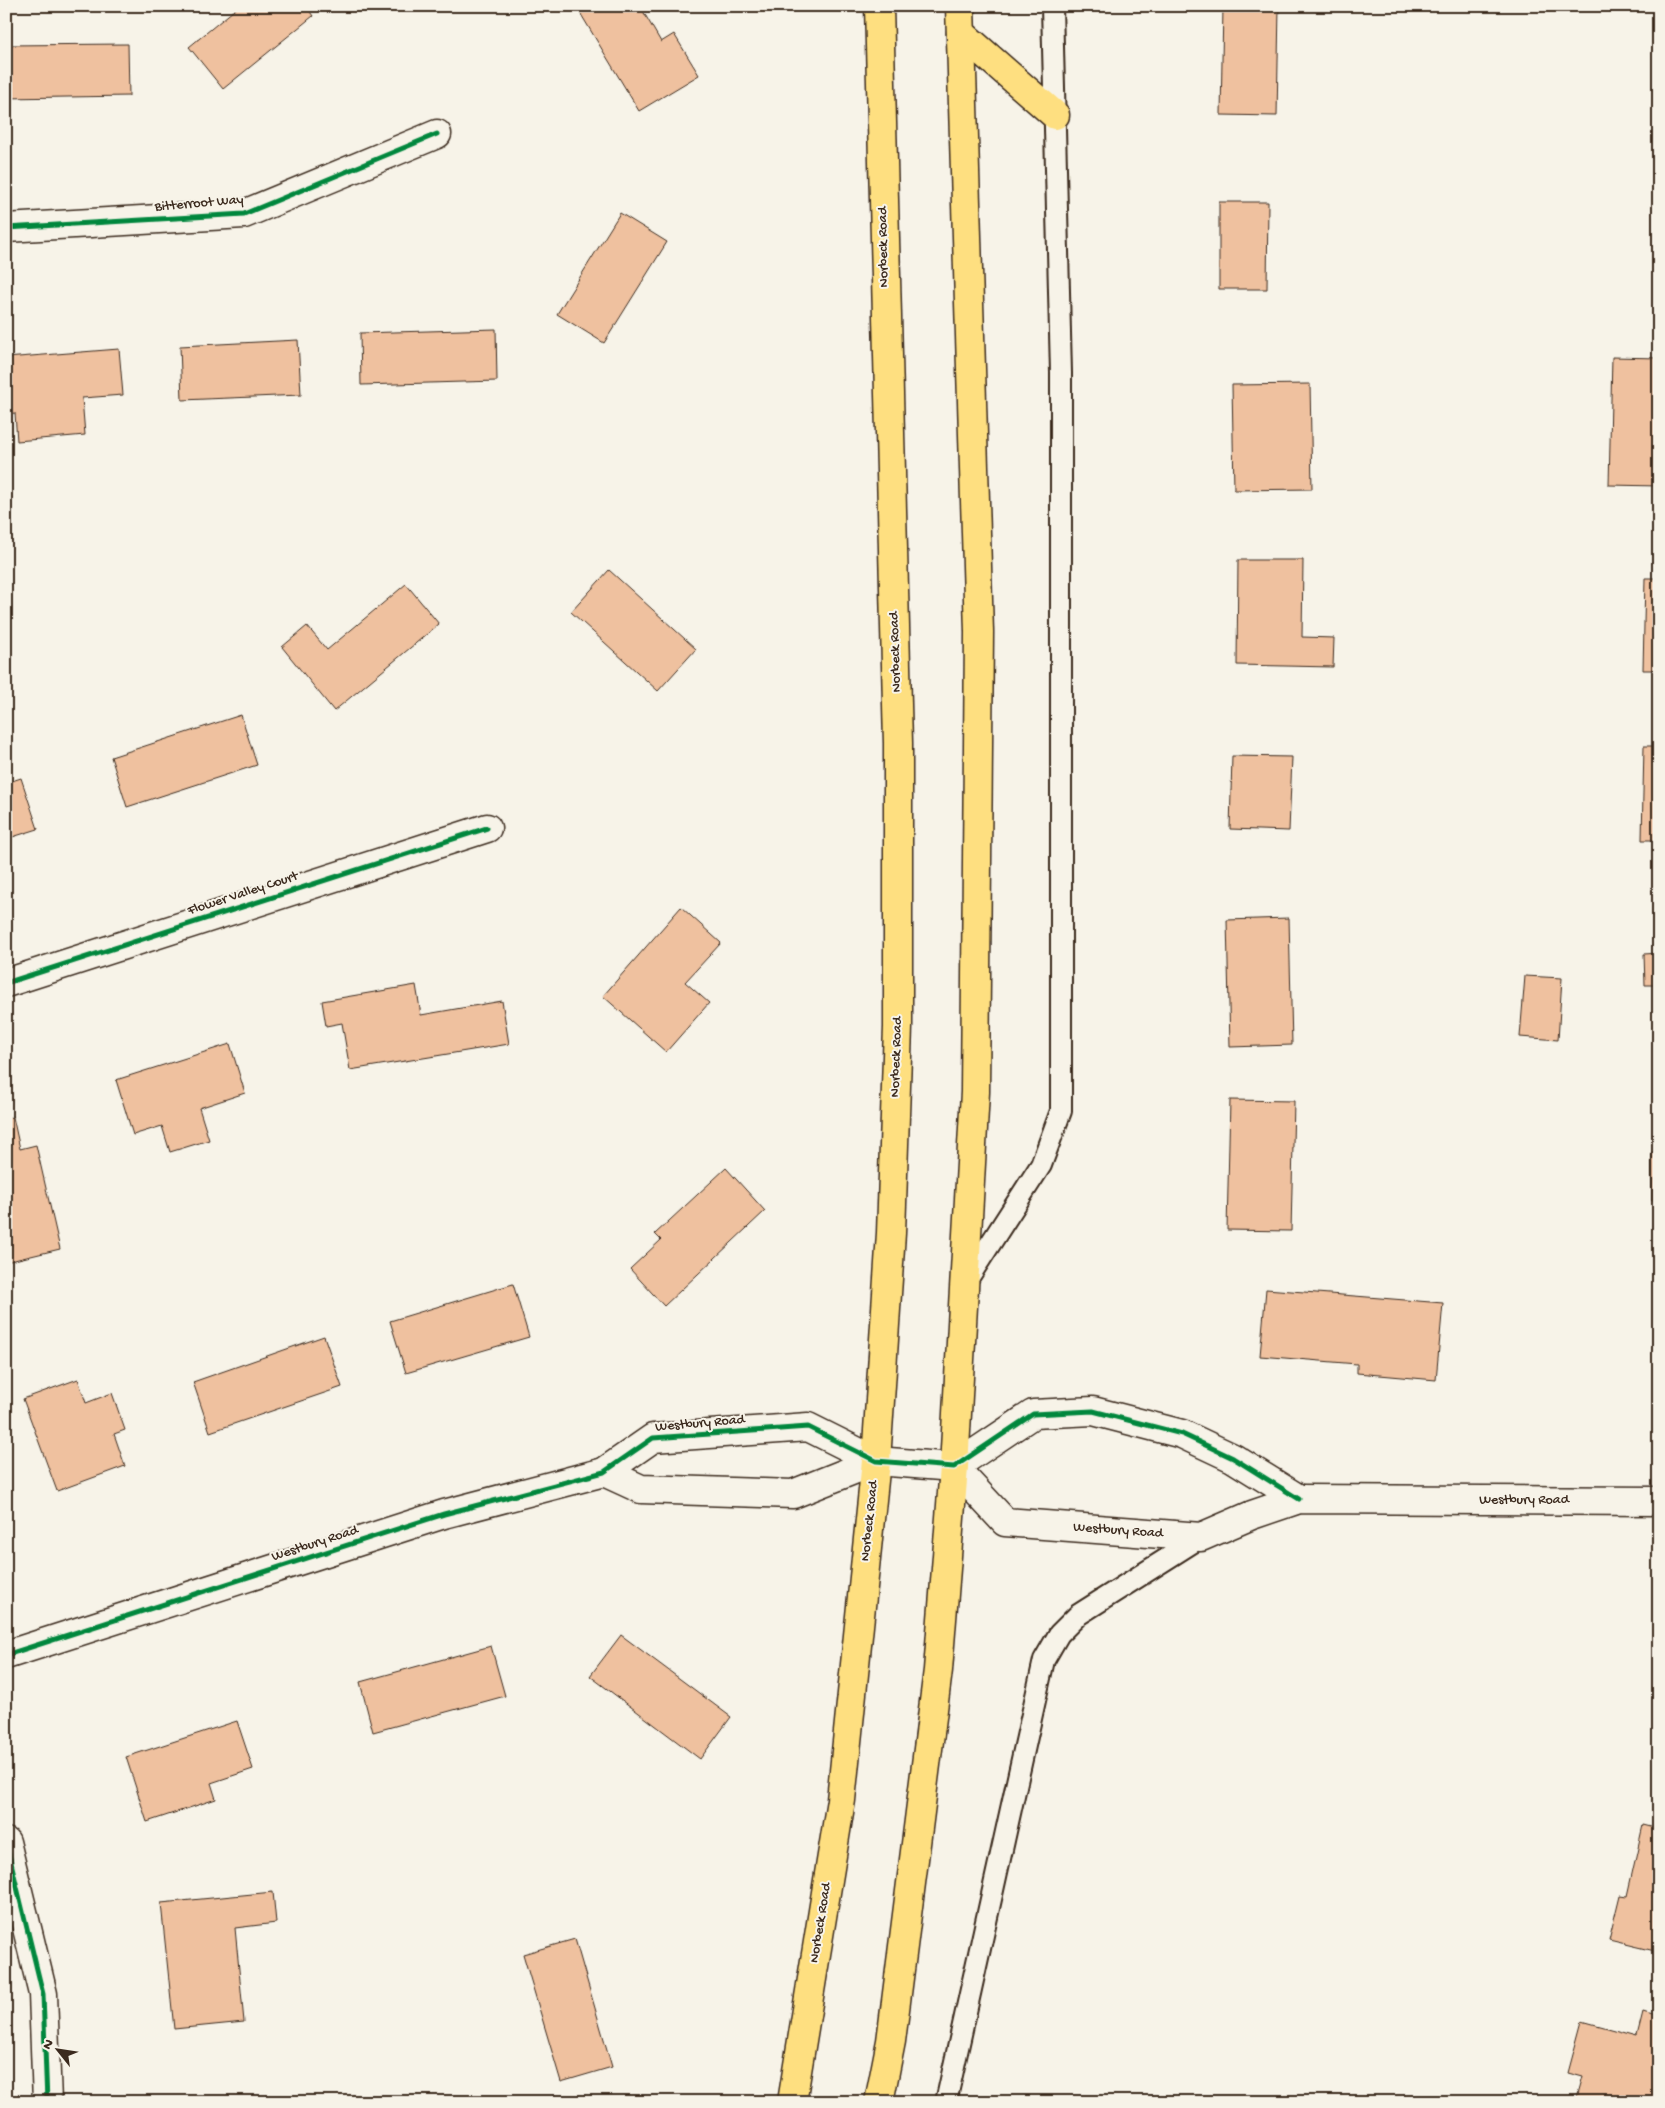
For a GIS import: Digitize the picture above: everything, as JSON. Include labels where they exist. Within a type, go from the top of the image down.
[{"type":"main road","name":"Norbeck Road","points":[[792,2102],[841,1800],[876,1461],[891,1233],[898,1027],[898,743],[879,6]]},
{"type":"main road","points":[[961,19],[1055,116]]},
{"type":"main road","points":[[879,2102],[891,2042],[938,1670],[954,1467],[975,1092],[979,632],[961,19]]},
{"type":"street","name":"Bitterroot Way","points":[[6,228],[244,214],[437,134]]},
{"type":"street","name":"Flower Valley Court","points":[[6,983],[487,828]]},
{"type":"street","points":[[954,1467],[1034,1414],[1093,1412],[1182,1434],[1233,1458],[1299,1499]]},
{"type":"street","name":"Westbury Road","points":[[6,1655],[444,1514],[604,1472],[653,1438],[808,1427],[876,1461],[954,1467],[1005,1522],[1201,1537],[1252,1515],[1299,1499],[1659,1501]]},
{"type":"street","name":"Westbury Road","points":[[604,1472],[641,1488],[793,1494],[876,1461]]},
{"type":"street","points":[[6,1842],[44,1994],[46,2102]]},
{"type":"lane","points":[[964,1285],[1041,1165],[1061,1112],[1061,373],[1052,6]]},
{"type":"lane","points":[[946,2102],[1044,1660],[1059,1634],[1078,1615],[1201,1537]]},
{"type":"building","points":[[239,6],[306,6],[313,16],[223,89],[189,47]]},
{"type":"building","points":[[576,6],[640,6],[661,42],[674,34],[699,75],[639,111]]},
{"type":"building","points":[[1223,7],[1279,7],[1277,116],[1221,115]]},
{"type":"building","points":[[128,44],[129,96],[6,98],[6,45]]},
{"type":"building","points":[[1219,202],[1268,202],[1267,289],[1219,289]]},
{"type":"building","points":[[620,213],[667,242],[604,343],[557,314]]},
{"type":"building","points":[[496,329],[497,381],[361,385],[360,333]]},
{"type":"building","points":[[298,340],[301,395],[182,400],[180,346]]},
{"type":"building","points":[[119,349],[123,395],[82,398],[85,435],[17,441],[15,413],[6,414],[6,358]]},
{"type":"building","points":[[1612,357],[1659,358],[1659,486],[1609,485]]},
{"type":"building","points":[[1310,384],[1312,489],[1234,490],[1232,385]]},
{"type":"building","points":[[1238,560],[1303,560],[1302,637],[1334,638],[1333,667],[1237,665]]},
{"type":"building","points":[[609,570],[696,649],[658,691],[571,612]]},
{"type":"building","points":[[1645,578],[1659,578],[1659,670],[1643,670]]},
{"type":"building","points":[[406,584],[439,624],[334,711],[282,647],[307,626],[327,650]]},
{"type":"building","points":[[241,715],[257,765],[127,807],[111,757]]},
{"type":"building","points":[[1644,746],[1659,746],[1659,840],[1642,840]]},
{"type":"building","points":[[1232,756],[1292,757],[1289,831],[1230,829]]},
{"type":"building","points":[[21,778],[38,829],[6,839],[6,783]]},
{"type":"building","points":[[681,907],[721,943],[685,982],[709,1003],[666,1052],[603,996]]},
{"type":"building","points":[[1289,918],[1292,1045],[1230,1047],[1227,920]]},
{"type":"building","points":[[1659,953],[1659,985],[1645,985],[1644,954]]},
{"type":"building","points":[[1525,976],[1562,978],[1558,1040],[1520,1037]]},
{"type":"building","points":[[416,985],[421,1015],[502,1001],[509,1044],[350,1070],[342,1023],[326,1026],[322,1001]]},
{"type":"building","points":[[230,1044],[245,1093],[199,1108],[209,1140],[170,1152],[162,1126],[133,1135],[116,1080]]},
{"type":"building","points":[[1230,1100],[1294,1101],[1291,1231],[1227,1230]]},
{"type":"building","points":[[13,1117],[20,1149],[36,1145],[60,1249],[6,1262],[6,1118]]},
{"type":"building","points":[[1659,1151],[1659,1201],[1652,1201],[1652,1152]]},
{"type":"building","points":[[726,1168],[765,1211],[664,1306],[630,1269],[661,1240],[655,1234]]},
{"type":"building","points":[[513,1284],[529,1337],[406,1373],[390,1321]]},
{"type":"building","points":[[1266,1289],[1443,1303],[1436,1380],[1357,1373],[1357,1364],[1260,1356]]},
{"type":"building","points":[[324,1336],[342,1387],[210,1432],[193,1382]]},
{"type":"building","points":[[78,1379],[86,1403],[112,1393],[125,1430],[114,1434],[125,1466],[57,1491],[23,1399]]},
{"type":"building","points":[[621,1635],[731,1717],[700,1759],[590,1676]]},
{"type":"building","points":[[491,1646],[505,1696],[373,1732],[360,1682]]},
{"type":"building","points":[[237,1721],[253,1769],[211,1783],[216,1799],[147,1822],[126,1757]]},
{"type":"building","points":[[1643,1825],[1659,1829],[1659,1952],[1609,1940],[1620,1895],[1627,1896]]},
{"type":"building","points":[[273,1892],[276,1923],[235,1928],[244,2022],[174,2029],[161,1903]]},
{"type":"building","points":[[575,1939],[612,2067],[561,2082],[523,1954]]},
{"type":"building","points":[[1643,2012],[1659,2017],[1659,2102],[1576,2102],[1583,2077],[1568,2073],[1582,2021],[1637,2036]]},
{"type":"cycle path","points":[[6,228],[244,214],[437,134]]},
{"type":"cycle path","points":[[6,983],[487,828]]},
{"type":"cycle path","points":[[6,1655],[444,1514],[604,1472],[653,1438],[808,1427],[876,1461],[954,1467],[1033,1414],[1093,1411],[1182,1434],[1233,1458],[1299,1499]]},
{"type":"cycle path","points":[[6,1842],[43,1994],[47,2102]]}]
